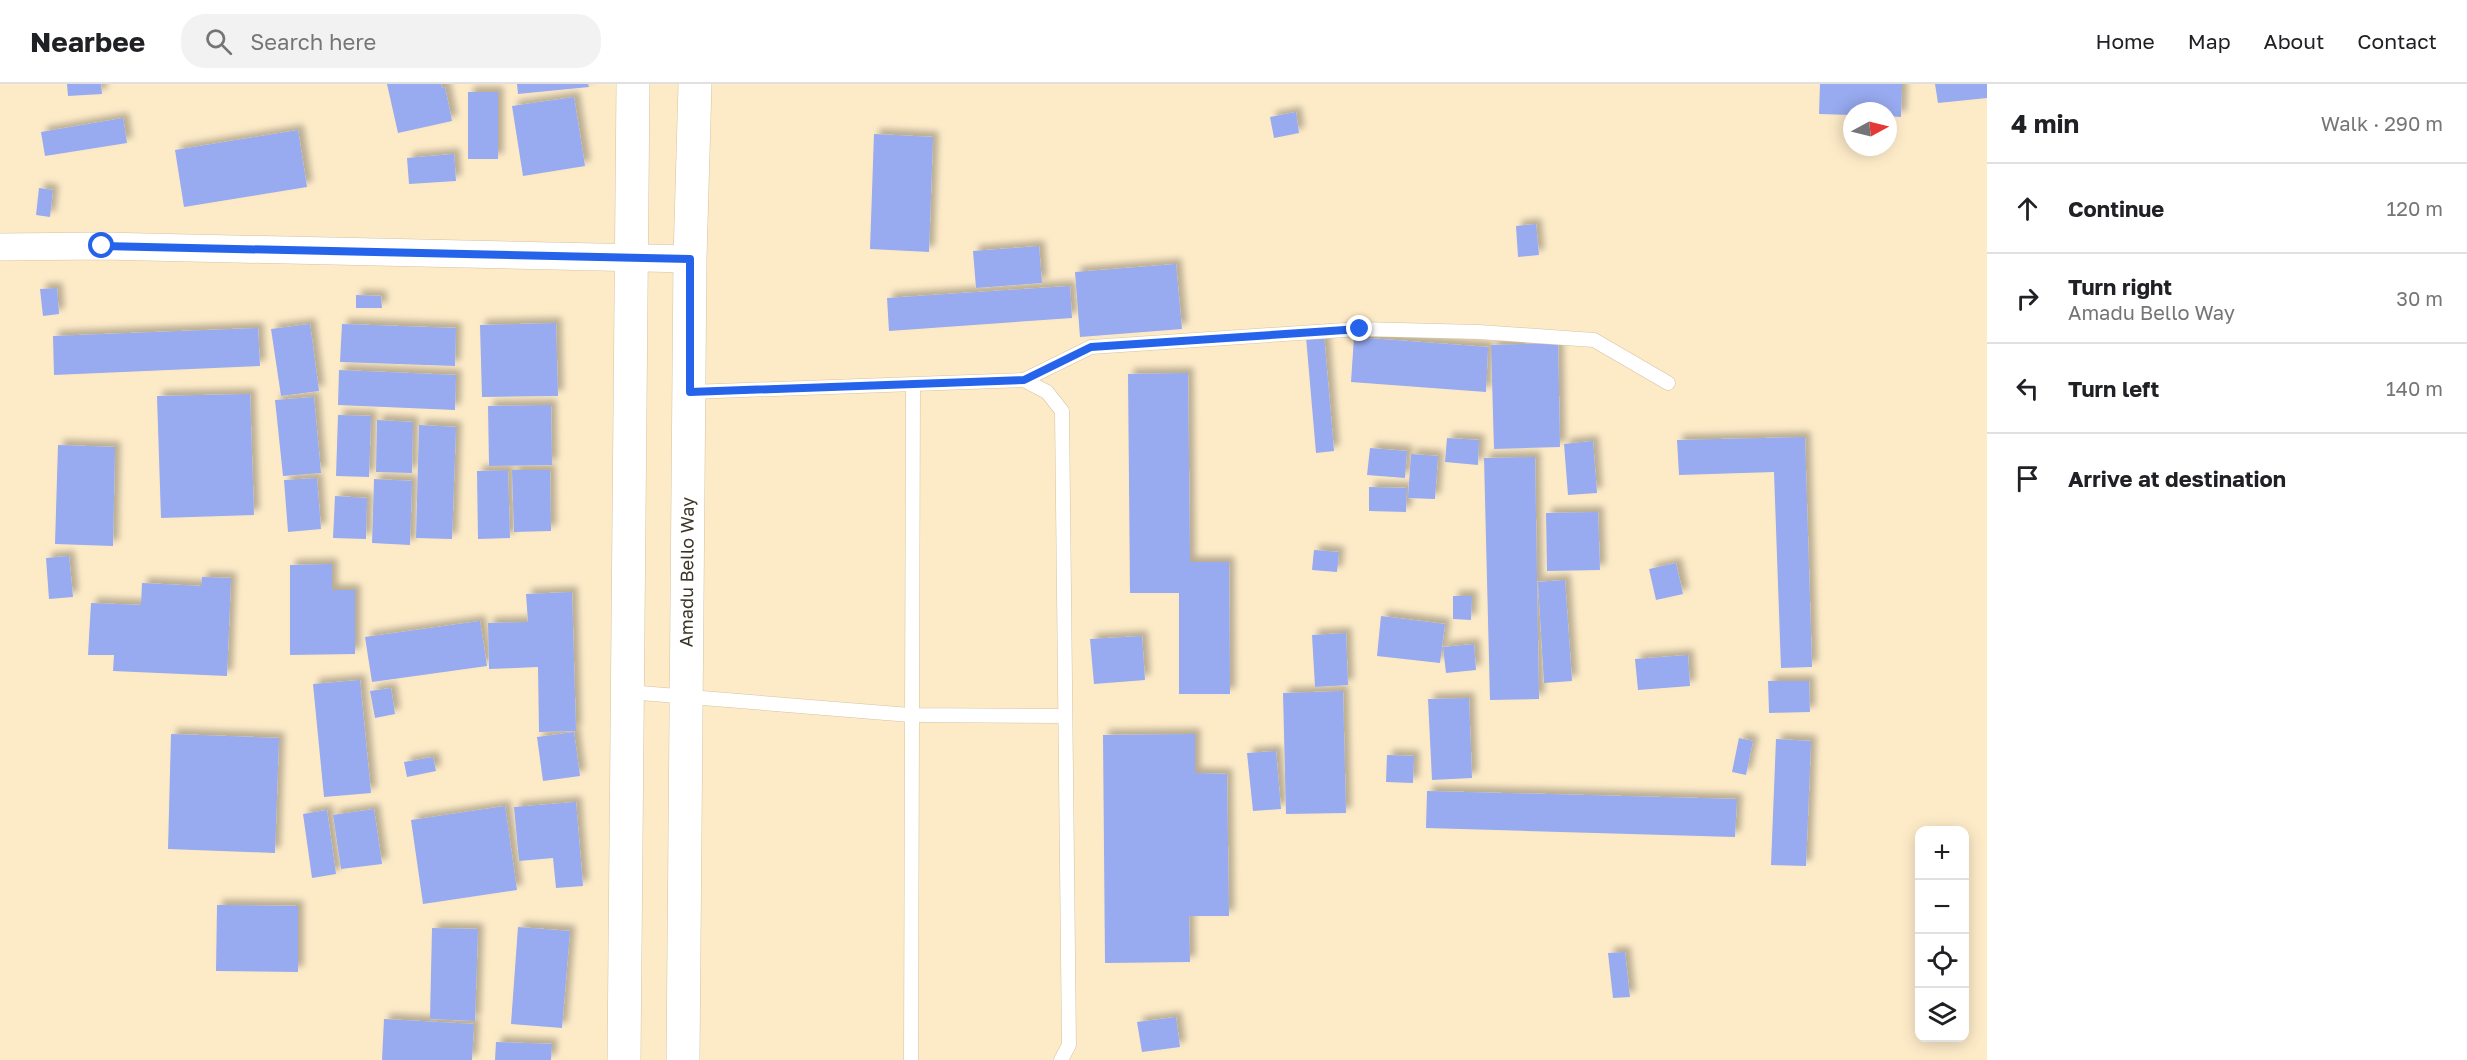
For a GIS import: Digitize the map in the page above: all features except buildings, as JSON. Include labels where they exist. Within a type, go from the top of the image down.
[{"type":"main road","points":[[624,1060],[633,84]]},
{"type":"main road","name":"Amadu Bello Way","points":[[683,1060],[688,699],[690,259],[695,84]]},
{"type":"street","points":[[0,247],[102,246],[690,259]]},
{"type":"lane","points":[[690,392],[1024,380],[1091,347],[1360,329],[1479,332],[1594,340],[1668,383]]},
{"type":"lane","points":[[1024,380],[1047,392],[1062,411],[1069,1045],[1061,1060]]},
{"type":"lane","points":[[911,1060],[910,715],[913,385]]},
{"type":"lane","points":[[628,692],[688,699],[910,715],[1064,716]]},
{"type":"route","points":[[102,246],[690,259],[690,392],[1024,380],[1091,347],[1176,339],[1360,329]]}]
